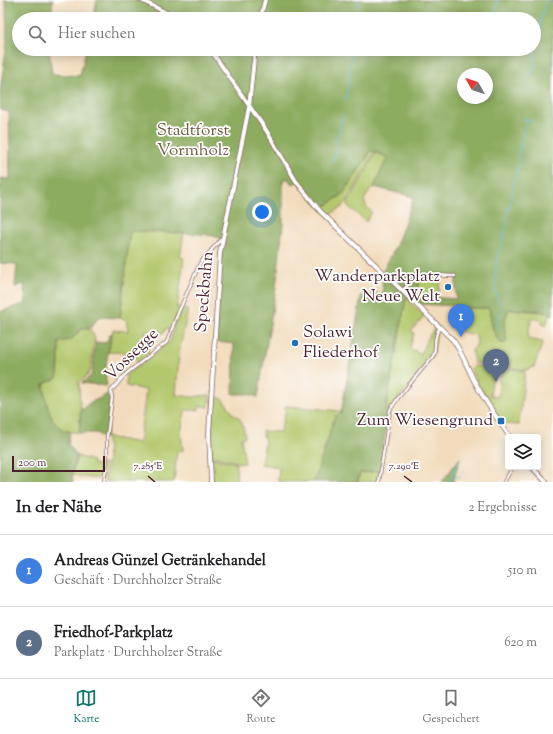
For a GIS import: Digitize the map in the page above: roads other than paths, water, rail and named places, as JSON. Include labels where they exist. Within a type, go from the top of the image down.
[{"type":"main road","points":[[141,0],[165,12]]},
{"type":"main road","points":[[262,12],[265,0]]},
{"type":"main road","points":[[215,56],[266,130],[296,181],[320,212],[402,290],[457,346],[485,400],[508,434]]},
{"type":"main road","name":"Speckbahn","points":[[211,482],[209,444],[219,267],[249,107],[254,56]]},
{"type":"main road","points":[[535,470],[546,482]]},
{"type":"street","name":"Vossegge","points":[[104,482],[107,460],[106,437],[112,398],[111,391],[127,373],[168,342],[176,318],[200,264],[224,235]]},
{"type":"street","points":[[402,290],[421,275],[427,273],[442,276],[455,276]]},
{"type":"street","points":[[379,482],[390,410],[398,398],[433,356],[435,352],[436,336],[439,328]]},
{"type":"street","points":[[504,482],[511,470]]},
{"type":"waterway","points":[[358,0],[358,6]]},
{"type":"waterway","points":[[495,12],[498,0]]},
{"type":"waterway","points":[[541,20],[547,0]]},
{"type":"waterway","points":[[358,12],[366,12]]},
{"type":"waterway","points":[[346,99],[352,56]]},
{"type":"waterway","points":[[530,76],[533,69],[536,67],[535,56]]},
{"type":"waterway","points":[[332,162],[336,149],[335,141],[343,114]]},
{"type":"waterway","points":[[507,213],[517,169],[520,164],[518,156],[526,123],[525,117]]},
{"type":"waterway","points":[[526,119],[533,122]]},
{"type":"waterway","points":[[500,304],[496,292],[496,265],[507,223],[506,215]]},
{"type":"waterway","points":[[498,329],[502,308]]},
{"type":"waterway","points":[[449,482],[459,460]]},
{"type":"waterway","points":[[454,477],[459,477],[464,470]]},
{"type":"place","name":"Wanderparkplatz Neue Welt","points":[[448,287]]},
{"type":"place","name":"Andreas Günzel Getränkehandel","points":[[461,337]]},
{"type":"place","name":"Solawi Fliederhof","points":[[295,343]]},
{"type":"place","name":"Friedhof-Parkplatz","points":[[496,382]]},
{"type":"place","name":"Zum Wiesengrund","points":[[501,421]]},
{"type":"park label","name":"Stadtforst Vormholz","points":[[193,141]]}]
